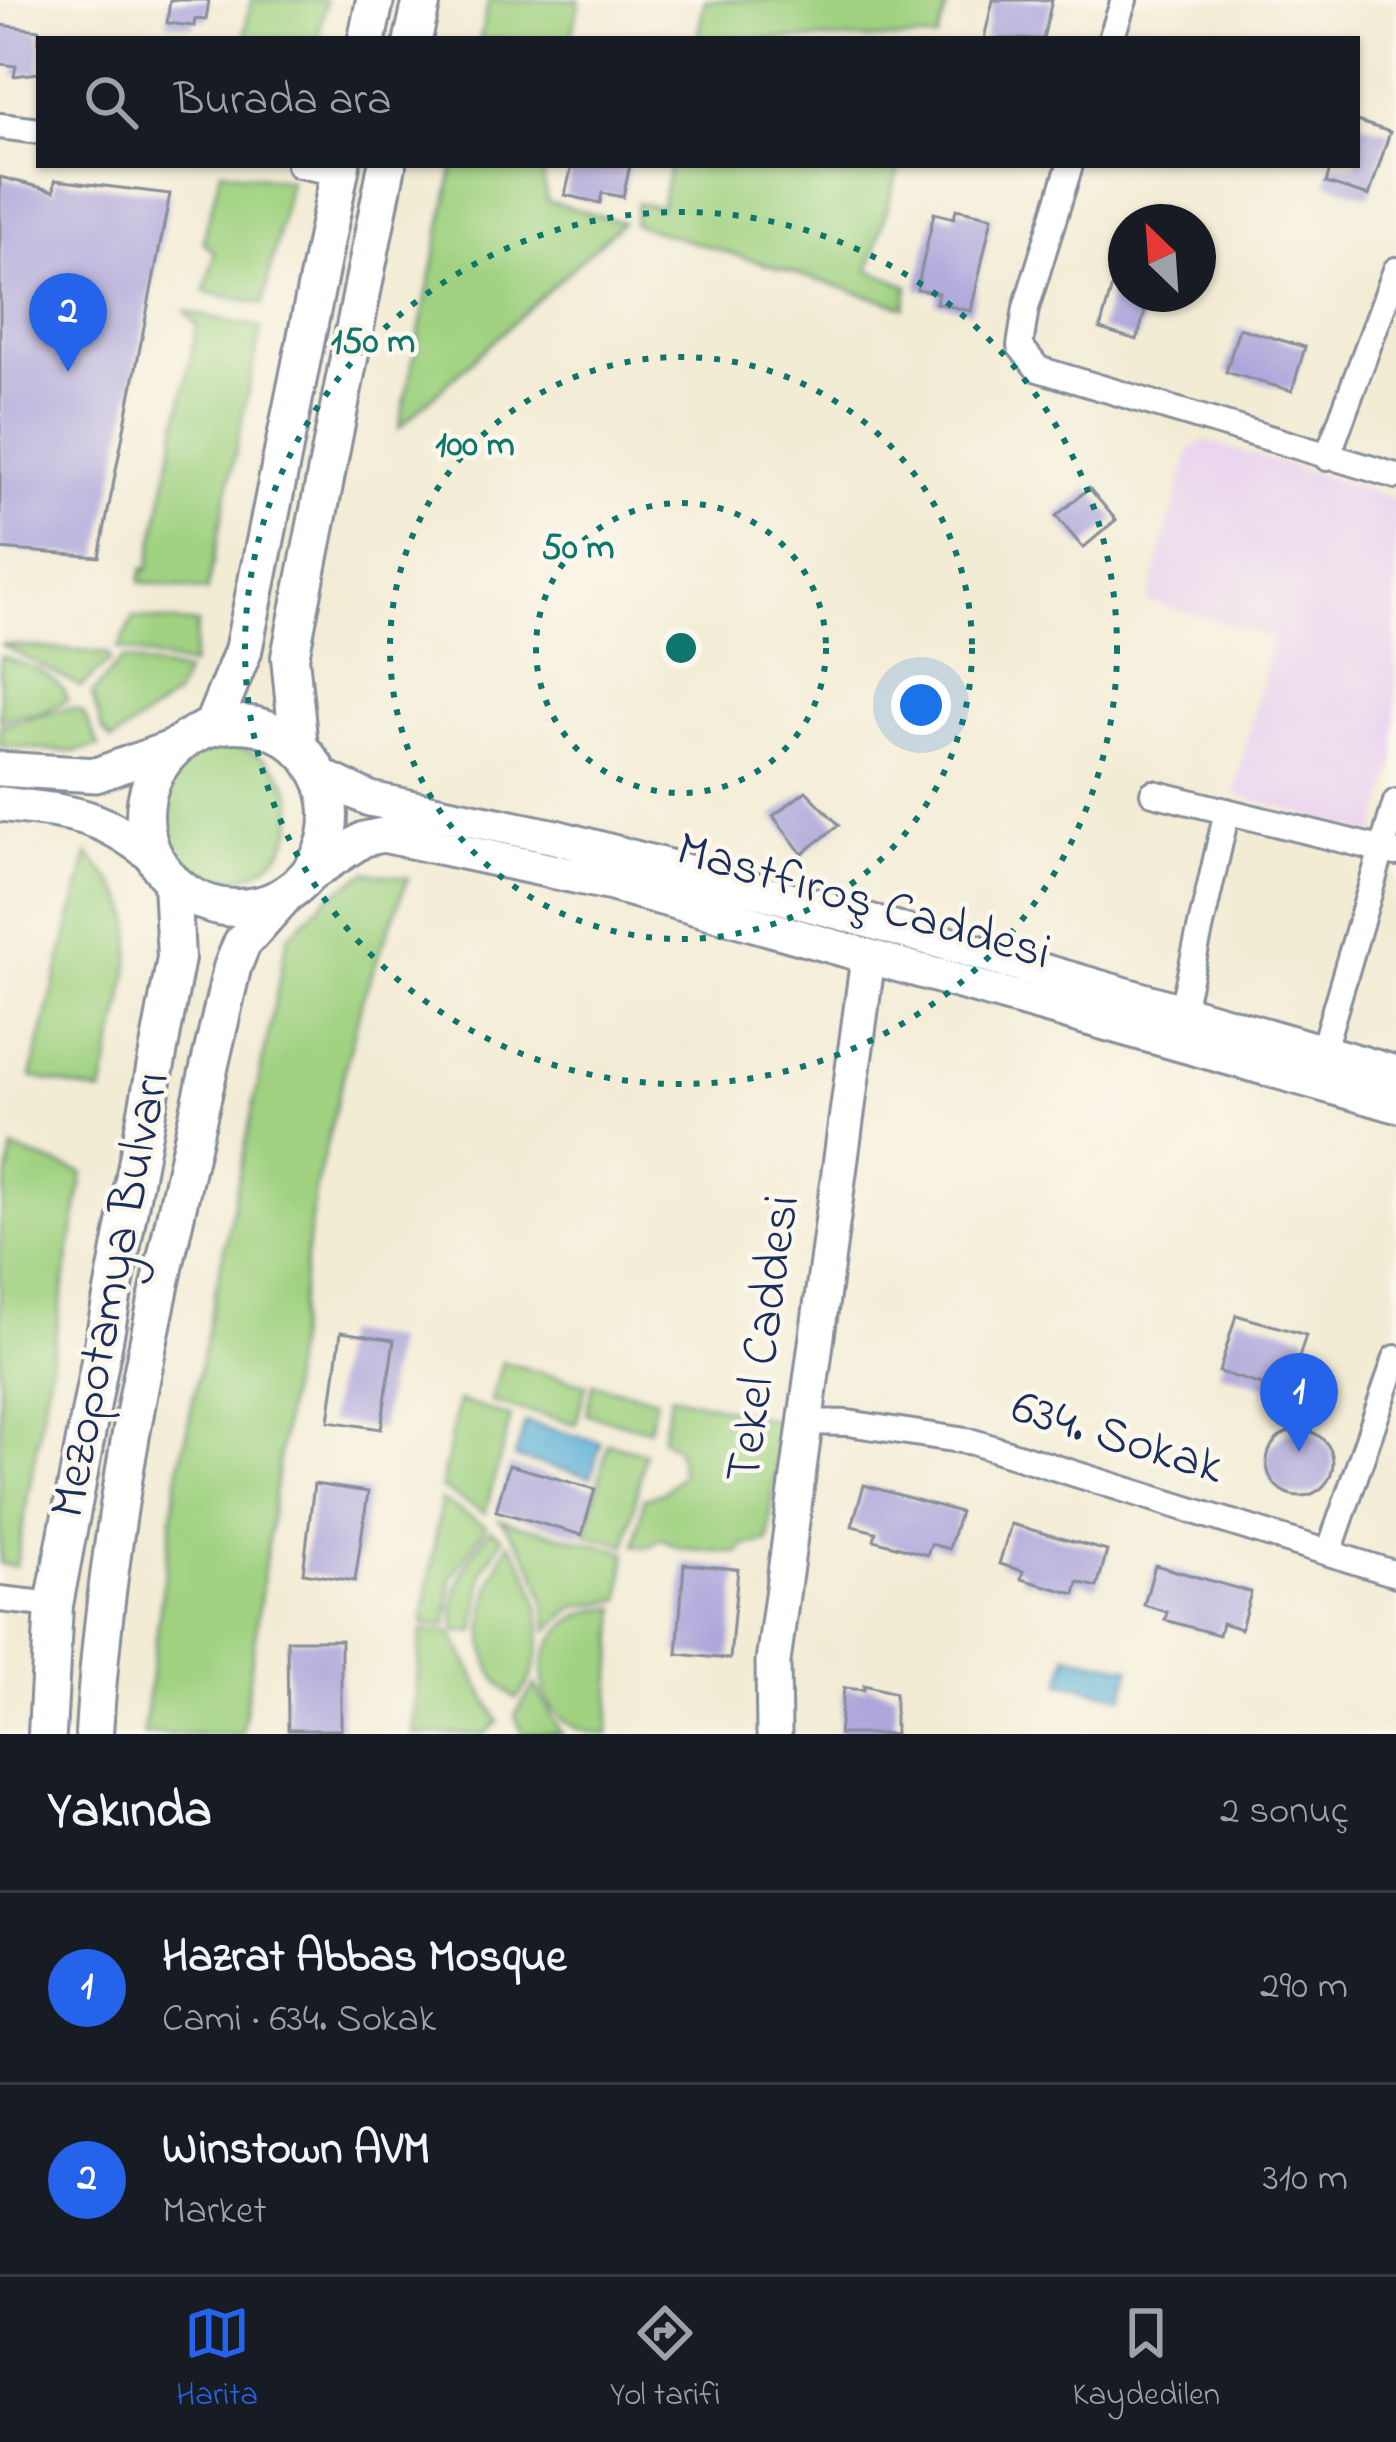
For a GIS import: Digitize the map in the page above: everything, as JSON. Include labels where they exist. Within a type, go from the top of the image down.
[{"type":"main road","points":[[368,36],[375,0]]},
{"type":"main road","points":[[414,36],[422,0]]},
{"type":"main road","points":[[0,804],[70,812],[115,826],[196,899],[226,908],[256,907],[296,885],[329,828],[310,762],[290,657],[386,168]]},
{"type":"main road","points":[[212,728],[243,651],[340,169]]},
{"type":"main road","points":[[0,769],[96,775],[212,728],[259,726],[310,762]]},
{"type":"main road","points":[[163,870],[145,828],[146,798],[157,769],[176,746]]},
{"type":"main road","name":"Mastfıroş Caddesi","points":[[310,762],[370,799],[556,837],[916,933],[1396,1073]]},
{"type":"main road","name":"Mastfıroş Caddesi","points":[[296,885],[364,839],[383,835],[612,884],[1396,1105]]},
{"type":"main road","name":"Mezopotamya Bulvarı","points":[[47,1734],[54,1605],[176,958],[163,870]]},
{"type":"main road","name":"Mezopotamya Bulvarı","points":[[94,1734],[117,1519],[168,1253],[232,968],[242,943],[296,885]]},
{"type":"main road","name":"Tekel Caddesi","points":[[774,1734],[773,1662],[868,958]]},
{"type":"street","points":[[1112,36],[1124,0]]},
{"type":"street","points":[[0,126],[36,131]]},
{"type":"street","points":[[1069,168],[1026,308],[1020,346],[1038,369],[1396,476]]},
{"type":"street","points":[[1327,458],[1396,270]]},
{"type":"street","points":[[1153,793],[1389,851]]},
{"type":"street","points":[[1322,1053],[1389,851],[1396,802]]},
{"type":"street","points":[[1181,1014],[1227,811]]},
{"type":"street","points":[[1329,1552],[1396,1358]]},
{"type":"street","name":"634. Sokak","points":[[806,1422],[848,1423],[973,1442],[1396,1574]]},
{"type":"street","points":[[0,1599],[54,1605]]},
{"type":"shaded area","points":[[1204,440],[1396,499],[1396,758],[1375,835],[1234,794],[1272,638],[1148,601],[1190,450]]},
{"type":"green space","points":[[251,0],[326,0],[319,36],[245,36]]},
{"type":"green space","points":[[489,0],[580,0],[572,36],[481,36]]},
{"type":"green space","points":[[705,0],[949,0],[938,36],[698,36]]},
{"type":"green space","points":[[453,168],[542,168],[547,201],[622,222],[399,428]]},
{"type":"green space","points":[[669,168],[899,168],[869,270],[908,286],[905,307],[634,224],[637,203],[661,207]]},
{"type":"green space","points":[[221,170],[290,181],[263,304],[205,292],[215,253],[203,241]]},
{"type":"green space","points":[[186,312],[261,328],[207,591],[140,582],[143,568],[148,570],[197,326]]},
{"type":"green space","points":[[134,617],[198,624],[191,666],[118,649]]},
{"type":"green space","points":[[0,644],[108,654],[110,661],[81,687]]},
{"type":"green space","points":[[0,656],[50,677],[67,700],[47,711],[0,719]]},
{"type":"green space","points":[[122,659],[185,673],[175,696],[112,741],[102,730],[92,694]]},
{"type":"green space","points":[[71,708],[83,712],[99,746],[73,752],[0,746],[0,725]]},
{"type":"green space","points":[[228,748],[253,753],[274,767],[288,788],[293,813],[288,838],[274,859],[253,873],[228,878],[203,873],[182,859],[168,838],[163,813],[168,788],[182,767],[203,753]]},
{"type":"green space","points":[[88,854],[124,899],[130,916],[127,980],[102,1093],[31,1077]]},
{"type":"green space","points":[[367,872],[408,878],[362,1000],[315,1191],[242,1734],[143,1734],[178,1474],[288,937],[328,897]]},
{"type":"green space","points":[[13,1149],[83,1173],[16,1566],[0,1564],[0,1219]]},
{"type":"green space","points":[[502,1362],[586,1384],[576,1424],[491,1402]]},
{"type":"green space","points":[[593,1384],[656,1398],[649,1429],[586,1414]]},
{"type":"green space","points":[[671,1395],[781,1422],[768,1542],[742,1546],[740,1553],[680,1548],[662,1539],[647,1547],[635,1545],[644,1498],[663,1493],[682,1474],[677,1449],[662,1438]]},
{"type":"green space","points":[[458,1401],[511,1417],[485,1513],[441,1488]]},
{"type":"green space","points":[[608,1443],[645,1453],[626,1545],[586,1534]]},
{"type":"green space","points":[[441,1500],[486,1526],[451,1578],[447,1626],[423,1625]]},
{"type":"green space","points":[[500,1520],[626,1552],[621,1600],[576,1607],[548,1630],[534,1570]]},
{"type":"green space","points":[[491,1529],[503,1538],[483,1570],[475,1632],[456,1631],[457,1589]]},
{"type":"green space","points":[[509,1543],[530,1578],[540,1620],[536,1663],[516,1699],[490,1666],[484,1624],[492,1581]]},
{"type":"green space","points":[[617,1608],[608,1734],[578,1729],[557,1714],[546,1694],[543,1671],[549,1647],[564,1627],[586,1613]]},
{"type":"green space","points":[[421,1631],[452,1633],[498,1722],[485,1734],[413,1734]]},
{"type":"green space","points":[[535,1685],[562,1734],[523,1734],[515,1715]]},
{"type":"water","points":[[525,1422],[601,1442],[591,1477],[515,1458]]},
{"type":"water","points":[[1067,1655],[1130,1668],[1124,1696],[1061,1683]]},
{"type":"building","points":[[170,0],[209,0],[206,20],[195,19],[194,26],[167,23]]},
{"type":"building","points":[[993,0],[1052,0],[1044,36],[985,36]]},
{"type":"building","points":[[0,25],[39,30],[36,73],[14,76],[16,66],[0,64]]},
{"type":"building","points":[[1360,122],[1390,132],[1369,196],[1326,183],[1330,168],[1360,168]]},
{"type":"building","points":[[571,168],[629,168],[623,197],[602,193],[600,203],[565,195]]},
{"type":"building","points":[[0,177],[54,191],[55,180],[170,194],[99,557],[0,549]]},
{"type":"building","points":[[956,209],[992,217],[971,311],[936,303],[938,293],[917,289],[934,213],[954,218]]},
{"type":"building","points":[[1108,300],[1108,312],[1145,312],[1137,340],[1100,329]]},
{"type":"building","points":[[1239,328],[1305,347],[1292,391],[1226,372]]},
{"type":"building","points":[[1089,488],[1116,520],[1083,548],[1056,516]]},
{"type":"building","points":[[806,791],[839,825],[802,854],[773,816]]},
{"type":"building","points":[[1236,1315],[1306,1335],[1288,1393],[1219,1372]]},
{"type":"building","points":[[341,1332],[394,1340],[381,1429],[329,1421]]},
{"type":"building","points":[[1300,1430],[1324,1439],[1333,1463],[1324,1487],[1300,1496],[1276,1487],[1267,1463],[1276,1439]]},
{"type":"building","points":[[509,1465],[595,1489],[582,1535],[496,1511]]},
{"type":"building","points":[[314,1484],[368,1492],[355,1581],[303,1573]]},
{"type":"building","points":[[864,1485],[960,1512],[949,1549],[931,1544],[927,1555],[874,1540],[876,1532],[852,1526]]},
{"type":"building","points":[[1011,1524],[1107,1551],[1097,1587],[1078,1582],[1075,1594],[1021,1579],[1023,1571],[999,1564]]},
{"type":"building","points":[[684,1564],[738,1569],[730,1659],[677,1654]]},
{"type":"building","points":[[1155,1565],[1251,1592],[1241,1629],[1222,1623],[1219,1635],[1165,1620],[1167,1612],[1144,1605]]},
{"type":"building","points":[[287,1640],[341,1640],[341,1730],[288,1730]]},
{"type":"building","points":[[864,1685],[895,1693],[895,1734],[839,1734],[844,1688],[864,1690]]},
{"type":"place","name":"Winstown AVM","points":[[68,372]]},
{"type":"place","name":"Hazrat Abbas Mosque","points":[[1299,1452]]}]
